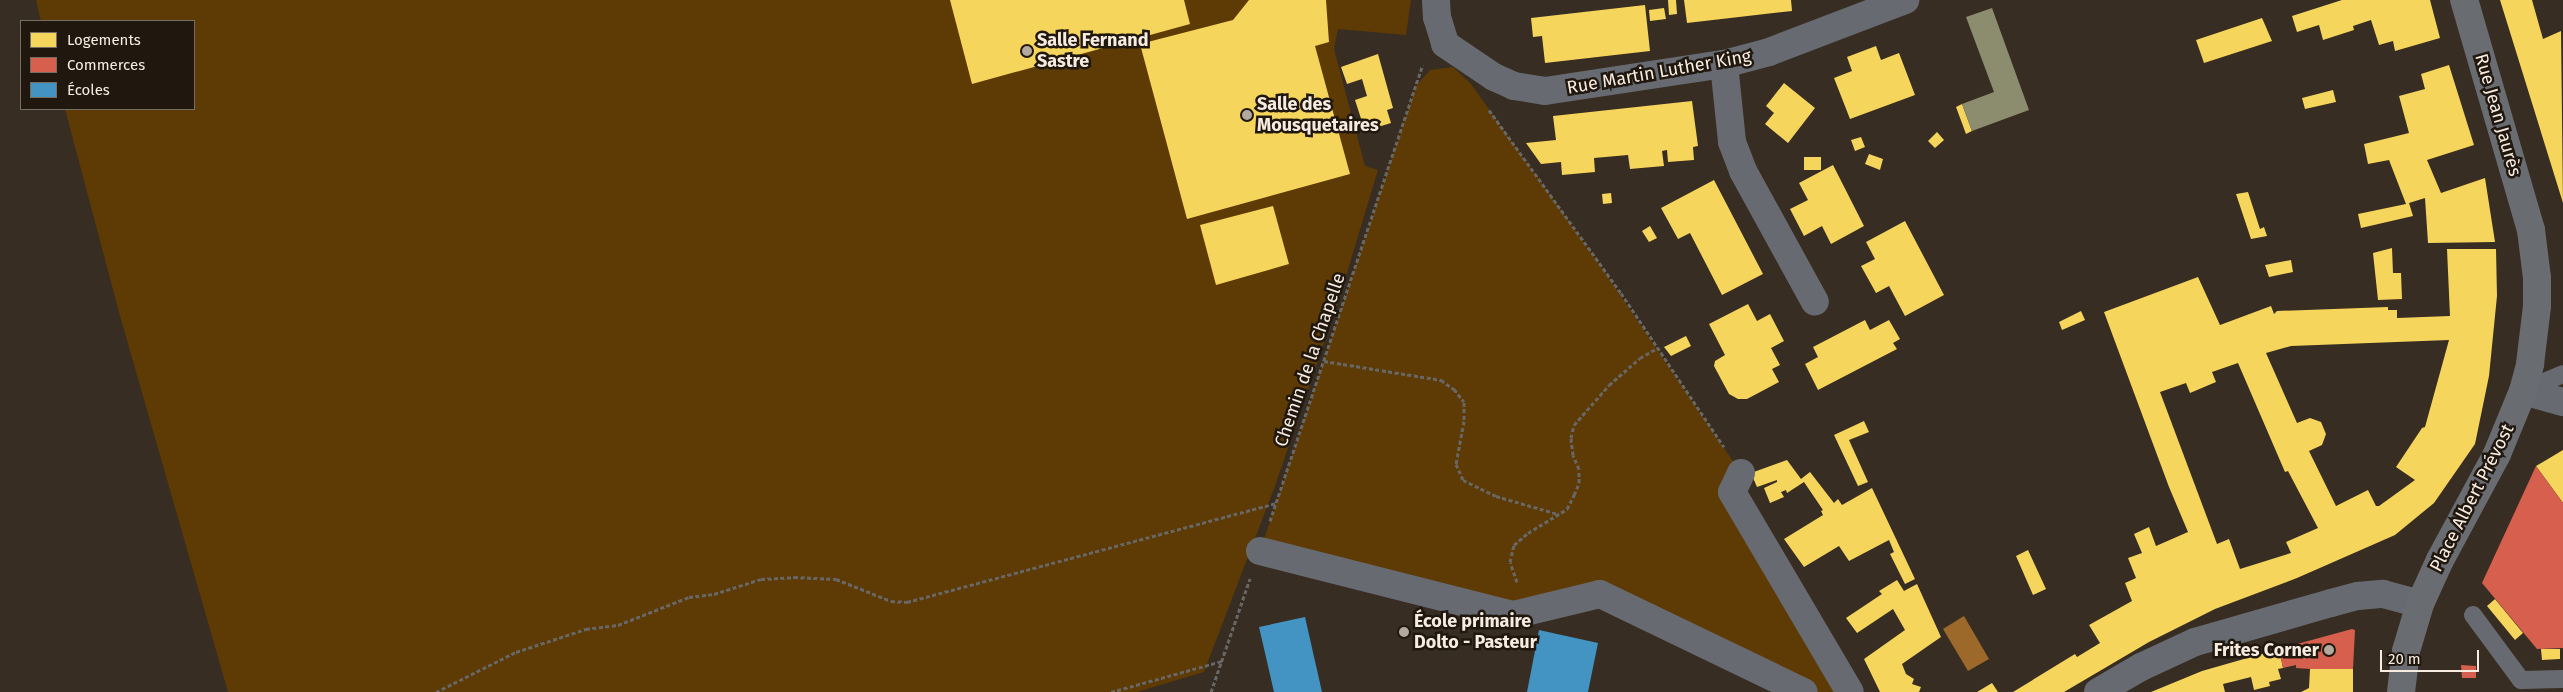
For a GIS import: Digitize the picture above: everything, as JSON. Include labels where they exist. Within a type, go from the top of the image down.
[{"type":"main road","name":"Rue Jean Jaurès","points":[[2464,0],[2531,230]]},
{"type":"main road","name":"Place Albert Prévost","points":[[2402,692],[2406,651],[2412,623],[2440,560],[2497,454],[2523,390],[2533,346],[2537,306],[2537,278],[2531,230]]},
{"type":"street","points":[[1436,0],[1437,17],[1445,44]]},
{"type":"street","name":"Rue Martin Luther King","points":[[1445,44],[1494,77],[1514,86],[1545,91],[1724,64],[1769,52],[1905,0]]},
{"type":"street","points":[[1724,64],[1732,142],[1743,171],[1815,302]]},
{"type":"street","points":[[2523,390],[2563,402]]},
{"type":"street","points":[[1741,473],[1732,492],[1850,692]]},
{"type":"street","points":[[1260,552],[1513,616],[1600,594],[1804,692]]},
{"type":"street","points":[[2098,692],[2141,667],[2195,642],[2331,603],[2358,596],[2382,594],[2420,604]]},
{"type":"lane","points":[[2523,390],[2563,374]]},
{"type":"lane","points":[[2473,615],[2521,680],[2563,679]]},
{"type":"path","name":"Chemin de la Chapelle","points":[[1211,692],[1260,552],[1424,63],[1445,44]]},
{"type":"path","points":[[1487,107],[1621,293],[1741,473]]},
{"type":"path","points":[[1533,610],[1518,583],[1510,562],[1514,545],[1568,509],[1579,483],[1579,469],[1573,455],[1571,438],[1574,425],[1609,385],[1640,358],[1657,348]]},
{"type":"path","points":[[1324,361],[1441,380],[1454,389],[1464,402],[1464,421],[1456,464],[1463,480],[1496,496],[1558,514]]},
{"type":"path","points":[[436,692],[516,652],[586,629],[618,625],[689,597],[714,594],[762,579],[794,576],[836,579],[890,601],[907,602],[1276,502]]},
{"type":"path","points":[[1111,692],[1222,661]]},
{"type":"shaded area","points":[[36,0],[1411,0],[1406,35],[1338,29],[1334,49],[1365,166],[1378,170],[1340,296],[1275,486],[1204,672],[1137,692],[228,692],[120,316],[65,110],[195,110],[195,20],[41,20]]},
{"type":"shaded area","points":[[1453,67],[1471,84],[1589,249],[1741,473],[1732,492],[1850,692],[1804,692],[1600,594],[1513,615],[1260,551],[1416,86],[1430,70]]},
{"type":"shaded area","points":[[1964,616],[1989,659],[1968,671],[1943,629]]},
{"type":"building: Logements","name":"Salle Fernand Sastre","points":[[950,0],[1184,0],[1190,24],[972,84]]},
{"type":"building: Logements","name":"Salle des Mousquetaires","points":[[1249,0],[1326,0],[1329,42],[1315,46],[1350,174],[1187,219],[1140,44],[1233,20]]},
{"type":"building: Logements","points":[[1668,0],[1676,0],[1677,14],[1669,15]]},
{"type":"building: Logements","points":[[1684,0],[1791,0],[1792,11],[1687,23]]},
{"type":"building: Logements","points":[[2342,0],[2430,0],[2440,38],[2395,51],[2393,41],[2379,45],[2371,20],[2353,26],[2354,30],[2323,40],[2319,25],[2297,32],[2292,16]]},
{"type":"building: Logements","points":[[2500,0],[2532,0],[2543,39],[2561,31],[2563,203]]},
{"type":"building: Logements","points":[[1645,5],[1650,51],[1545,63],[1542,36],[1533,37],[1531,18]]},
{"type":"building: Logements","points":[[1664,8],[1666,19],[1650,21],[1649,10]]},
{"type":"building: Logements","points":[[2262,18],[2272,41],[2204,63],[2196,40]]},
{"type":"building: Logements","points":[[1876,46],[1881,60],[1899,53],[1915,95],[1850,119],[1834,78],[1852,71],[1847,57]]},
{"type":"building: Logements","points":[[1378,54],[1393,108],[1387,110],[1391,123],[1365,131],[1355,100],[1367,96],[1362,79],[1347,84],[1341,67]]},
{"type":"building: Logements","points":[[2449,65],[2474,145],[2427,160],[2441,193],[2485,178],[2495,242],[2428,243],[2425,198],[2409,203],[2413,216],[2361,228],[2358,214],[2406,204],[2389,160],[2368,164],[2364,144],[2409,133],[2399,96],[2425,89],[2421,74]]},
{"type":"building: Logements","points":[[1784,83],[1815,108],[1788,143],[1765,124],[1774,113],[1766,106]]},
{"type":"building: Logements","points":[[2333,90],[2336,102],[2305,109],[2302,98]]},
{"type":"building: Logements","points":[[1692,101],[1698,146],[1693,147],[1694,160],[1668,162],[1667,150],[1662,151],[1664,166],[1630,169],[1628,155],[1594,158],[1595,172],[1562,175],[1561,162],[1541,164],[1526,143],[1556,140],[1553,116]]},
{"type":"building: Logements","points":[[1962,104],[1972,131],[1966,134],[1956,107]]},
{"type":"building: Logements","points":[[1937,132],[1944,140],[1935,148],[1928,141]]},
{"type":"building: Logements","points":[[1861,137],[1865,147],[1855,151],[1851,140]]},
{"type":"building: Logements","points":[[1869,154],[1883,159],[1880,170],[1865,164]]},
{"type":"building: Logements","points":[[1804,157],[1821,157],[1821,170],[1804,170]]},
{"type":"building: Logements","points":[[1833,165],[1864,226],[1831,244],[1822,226],[1804,236],[1790,209],[1808,200],[1799,183]]},
{"type":"building: Logements","points":[[1714,180],[1763,274],[1722,295],[1690,233],[1678,239],[1661,208]]},
{"type":"building: Logements","points":[[2248,192],[2260,229],[2264,227],[2267,236],[2251,239],[2236,194]]},
{"type":"building: Logements","points":[[1611,193],[1612,203],[1603,204],[1602,194]]},
{"type":"building: Logements","points":[[1273,206],[1289,264],[1216,285],[1200,225]]},
{"type":"building: Logements","points":[[1905,221],[1944,295],[1905,316],[1889,286],[1876,293],[1861,266],[1875,259],[1866,242]]},
{"type":"building: Logements","points":[[1650,226],[1657,238],[1649,242],[1642,231]]},
{"type":"building: Logements","points":[[2392,248],[2393,273],[2401,273],[2402,299],[2378,300],[2373,253]]},
{"type":"building: Logements","points":[[2447,249],[2496,249],[2497,296],[2489,376],[2475,444],[2434,503],[2395,535],[2297,578],[2215,609],[2149,642],[2064,692],[2013,692],[2075,654],[2077,657],[2100,643],[2089,625],[2132,601],[2125,583],[2136,578],[2128,558],[2142,553],[2134,534],[2149,527],[2156,546],[2188,532],[2169,487],[2104,312],[2198,277],[2220,325],[2271,306],[2274,314],[2277,311],[2388,307],[2388,310],[2397,310],[2397,318],[2450,316]],"holes":[[[2449,340],[2425,427],[2422,428],[2396,467],[2415,480],[2379,506],[2376,506],[2368,490],[2336,506],[2309,451],[2322,445],[2326,434],[2321,422],[2310,418],[2297,423],[2266,353],[2291,346]],[[2238,363],[2285,472],[2288,471],[2318,528],[2286,542],[2291,553],[2240,569],[2229,539],[2217,544],[2160,392],[2186,383],[2190,393],[2216,382],[2212,372]]]},
{"type":"building: Logements","points":[[2291,260],[2293,272],[2269,277],[2265,265]]},
{"type":"building: Logements","points":[[1748,304],[1757,321],[1770,314],[1784,341],[1771,348],[1780,365],[1772,369],[1779,382],[1747,399],[1738,399],[1729,394],[1714,366],[1715,361],[1725,355],[1709,324]]},
{"type":"building: Logements","points":[[2081,311],[2085,320],[2062,330],[2059,322]]},
{"type":"building: Logements","points":[[1865,320],[1870,330],[1889,320],[1900,339],[1893,343],[1897,349],[1818,390],[1805,364],[1818,357],[1813,347]]},
{"type":"building: Logements","points":[[1686,336],[1691,346],[1671,356],[1664,347]]},
{"type":"building: Logements","points":[[1864,421],[1869,432],[1849,440],[1868,482],[1858,486],[1834,435]]},
{"type":"building: Logements","points":[[2563,450],[2563,503],[2536,466]]},
{"type":"building: Logements","points":[[1787,460],[1801,479],[1810,472],[1834,503],[1838,499],[1842,505],[1872,488],[1915,579],[1905,584],[1890,554],[1894,552],[1889,540],[1849,561],[1839,546],[1804,567],[1784,539],[1823,515],[1821,511],[1823,510],[1804,482],[1787,493],[1786,490],[1781,492],[1784,497],[1770,503],[1764,488],[1777,482],[1777,480],[1757,487],[1751,473]]},
{"type":"building: Logements","points":[[2028,550],[2046,589],[2033,595],[2016,556]]},
{"type":"building: Logements","points":[[1897,580],[1904,591],[1917,584],[1941,637],[1902,664],[1906,674],[1914,679],[1912,684],[1921,687],[1919,692],[1880,692],[1864,659],[1905,630],[1893,609],[1857,633],[1846,618],[1882,594],[1879,591]]},
{"type":"building: Logements","points":[[2495,599],[2523,633],[2515,640],[2487,606]]},
{"type":"building: Logements","points":[[2279,649],[2283,668],[2278,669],[2281,679],[2269,682],[2270,686],[2254,690],[2251,677],[2223,684],[2225,692],[2151,692],[2202,671]]},
{"type":"building: Logements","points":[[2541,649],[2560,649],[2560,659],[2542,660]]},
{"type":"building: Logements","points":[[2310,669],[2353,669],[2353,692],[2301,692],[2309,688]]},
{"type":"building: Logements","points":[[1992,683],[1998,692],[1977,692]]},
{"type":"building: Commerces","points":[[2536,466],[2563,503],[2563,648],[2537,649],[2482,583]]},
{"type":"building: Commerces","points":[[2352,629],[2355,630],[2353,669],[2310,669],[2296,668],[2296,665],[2283,668],[2279,649]]},
{"type":"building: Commerces","points":[[2461,665],[2476,666],[2476,678],[2462,678]]},
{"type":"building: Écoles","points":[[1305,617],[1322,692],[1274,692],[1259,627]]},
{"type":"building: Écoles","points":[[1539,630],[1598,643],[1588,692],[1527,692]]},
{"type":"building: Industrie","points":[[1992,8],[2029,110],[1972,131],[1962,104],[1994,92],[1966,17]]},
{"type":"place","name":"Salle Fernand Sastre","points":[[1027,51]]},
{"type":"place","name":"Salle des Mousquetaires","points":[[1247,115]]},
{"type":"place","name":"École primaire Dolto - Pasteur","points":[[1404,632]]},
{"type":"place","name":"Frites Corner","points":[[2329,650]]}]
